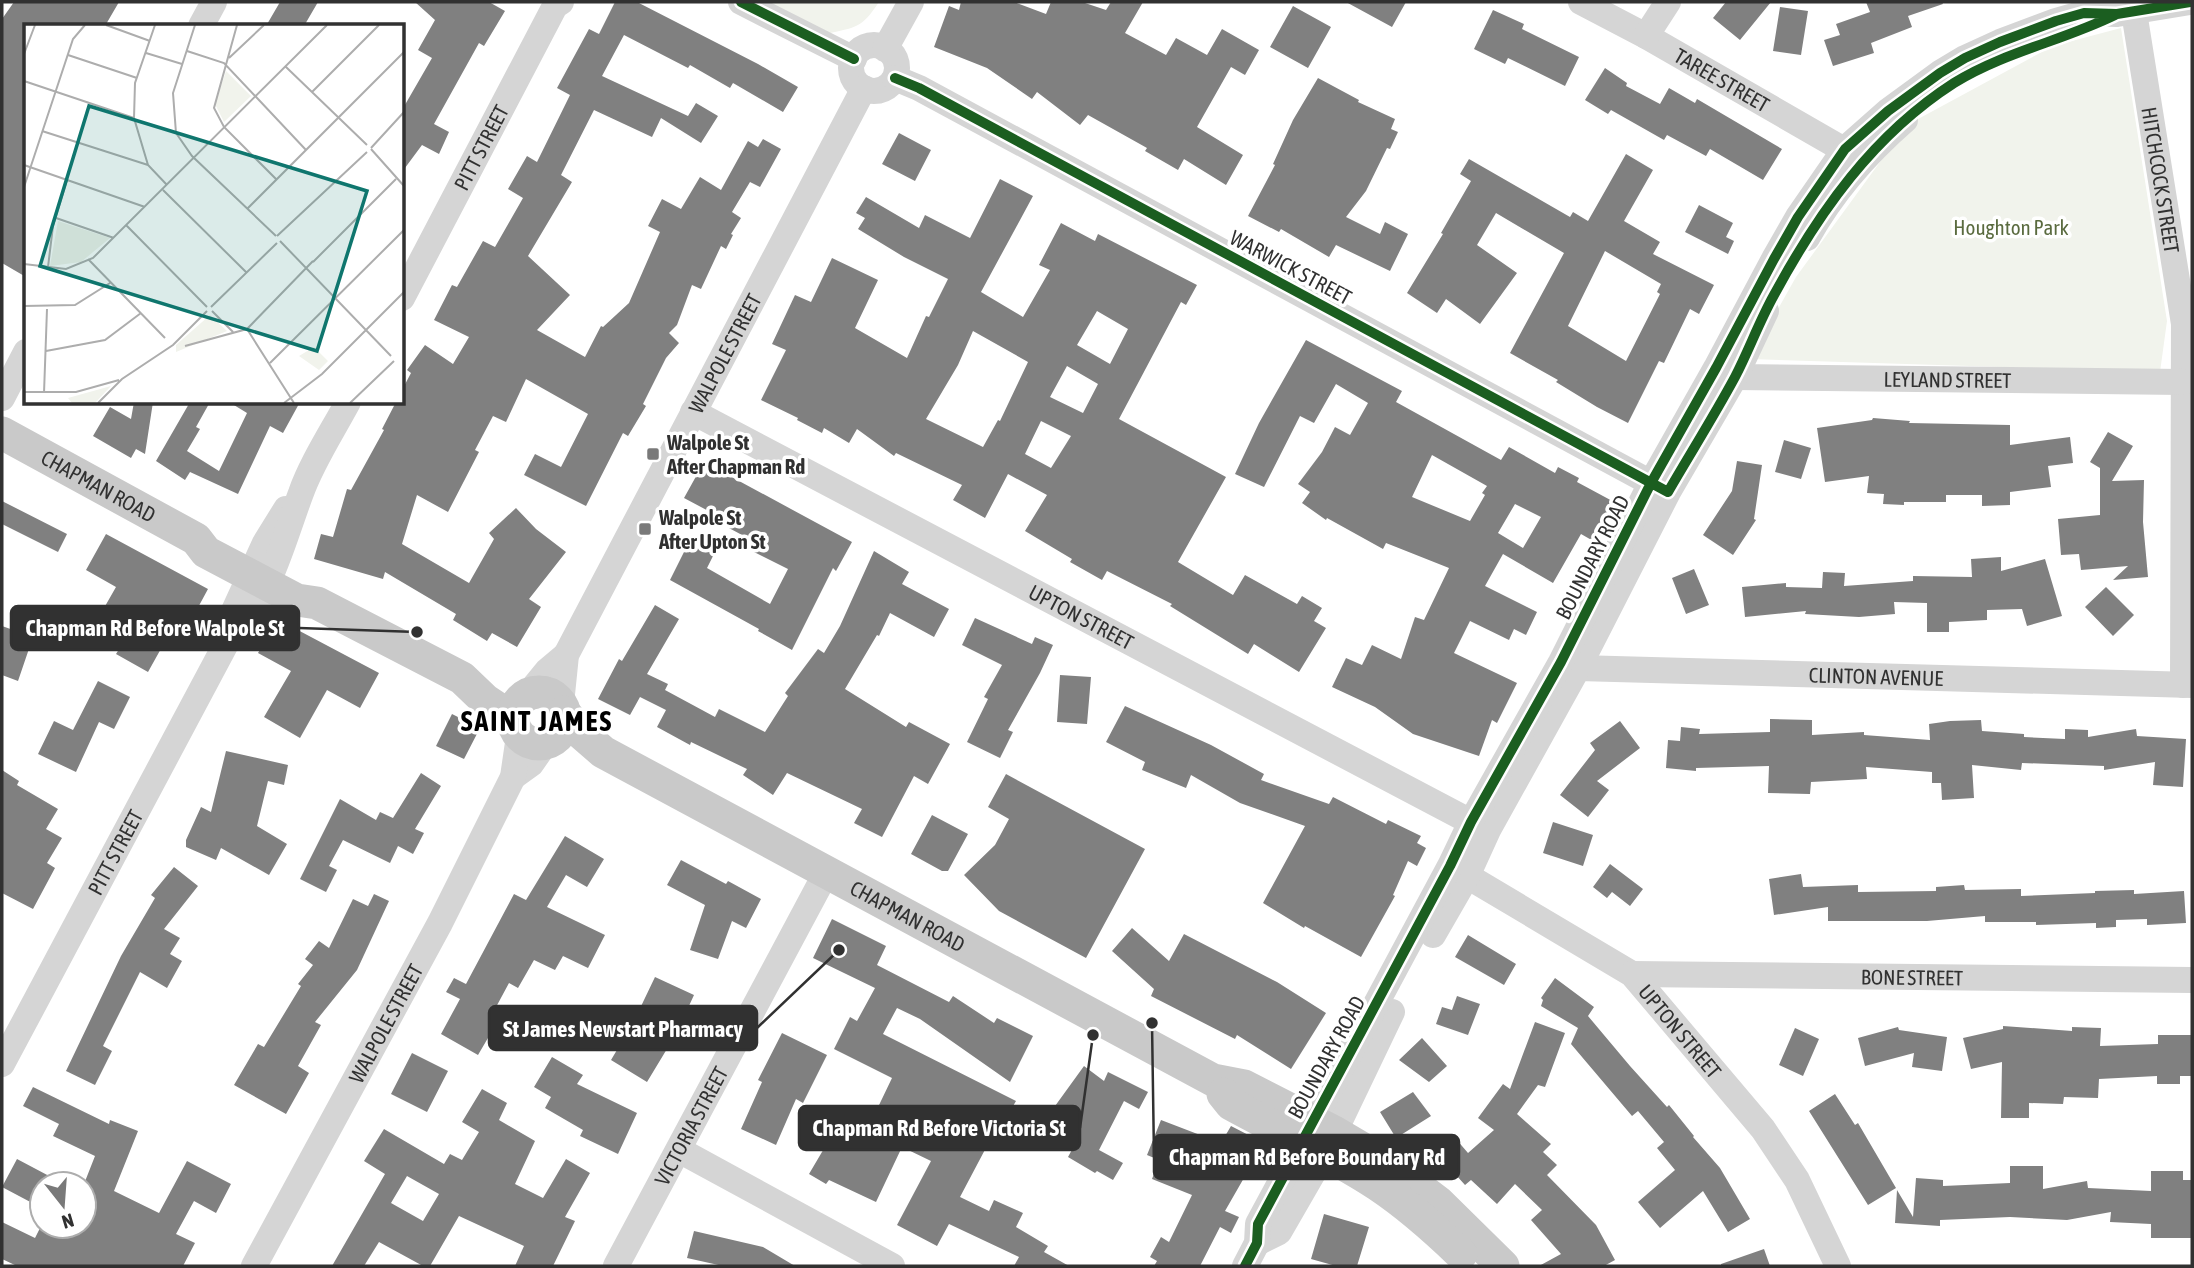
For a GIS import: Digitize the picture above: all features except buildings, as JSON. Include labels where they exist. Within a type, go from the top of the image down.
[{"type":"main road","name":"CHAPMAN ROAD","points":[[2,433],[196,539],[208,537],[261,572],[304,587],[317,603],[461,678],[485,700],[580,732],[603,752],[1213,1080],[1231,1104],[1318,1137]]},
{"type":"main road","points":[[1318,1137],[1440,1234],[1471,1266]]},
{"type":"main road","points":[[1318,1137],[1385,1162],[1439,1203],[1503,1266]]},
{"type":"street","points":[[202,24],[214,2]]},
{"type":"street","points":[[741,2],[854,59]]},
{"type":"street","points":[[885,49],[911,2]]},
{"type":"street","name":"TAREE STREET","points":[[1581,2],[1646,36],[1854,155]]},
{"type":"street","points":[[1646,36],[1668,2]]},
{"type":"street","name":"BOUNDARY ROAD","points":[[1251,1255],[1258,1224],[1318,1137],[1459,871],[1488,830],[1660,488],[1854,155],[1882,140],[1954,83],[2020,50],[2126,13],[2190,2]]},
{"type":"street","name":"PITT STREET","points":[[404,294],[555,3]]},
{"type":"street","name":"HITCHCOCK STREET","points":[[2126,13],[2183,324],[2188,685]]},
{"type":"street","points":[[867,47],[885,49],[893,55],[896,62],[895,78],[880,90],[864,89],[854,79],[851,71],[854,59],[860,50],[867,47]]},
{"type":"street","name":"WARWICK STREET","points":[[895,78],[919,88],[1660,488]]},
{"type":"street","name":"WALPOLE STREET","points":[[254,1266],[440,923],[513,777],[531,764],[539,718],[566,656],[864,89]]},
{"type":"street","points":[[2,398],[24,356]]},
{"type":"street","name":"LEYLAND STREET","points":[[1726,372],[2183,383]]},
{"type":"street","name":"PITT STREET","points":[[2,1064],[228,640],[242,628],[279,519],[302,491],[347,404]]},
{"type":"street","name":"UPTON STREET","points":[[693,412],[1471,822]]},
{"type":"street","name":"BOUNDARY ROAD","points":[[1459,871],[1471,822],[1570,665]]},
{"type":"street","name":"CLINTON AVENUE","points":[[1570,665],[2188,685]]},
{"type":"street","name":"UPTON STREET","points":[[1459,871],[1632,974],[1763,1129],[1797,1180],[1838,1266]]},
{"type":"street","name":"VICTORIA STREET","points":[[616,1266],[826,873]]},
{"type":"street","name":"BONE STREET","points":[[1632,974],[2192,981]]},
{"type":"street","points":[[679,1150],[892,1266]]},
{"type":"green space","points":[[768,2],[879,2],[857,26],[826,34]]},
{"type":"green space","name":"Houghton Park","points":[[2121,28],[2167,321],[2160,372],[1750,359],[1796,277],[1907,125],[2053,46]]},
{"type":"cycle path","points":[[741,2],[854,59]]},
{"type":"cycle path","points":[[1245,1266],[1257,1243],[1258,1224],[1471,822],[1561,662],[1651,483],[1798,217],[1845,149],[1888,111],[1940,73],[2000,42],[2084,13],[2117,14],[2190,2]]},
{"type":"cycle path","points":[[895,78],[919,88],[1668,492],[1735,377],[1791,264],[1829,205],[1873,151],[1925,104],[1973,72],[2115,15]]},
{"type":"place","name":"Walpole St After Chapman Rd","points":[[653,454]]},
{"type":"place","name":"Walpole St After Upton St","points":[[645,529]]},
{"type":"place","name":"Chapman Rd Before Walpole St","points":[[417,632]]},
{"type":"place","name":"St James Newstart Pharmacy","points":[[839,950]]},
{"type":"place","name":"Chapman Rd Before Boundary Rd","points":[[1152,1023]]},
{"type":"place","name":"Chapman Rd Before Victoria St","points":[[1093,1035]]},
{"type":"district","name":"SAINT JAMES","points":[[537,721]]}]
